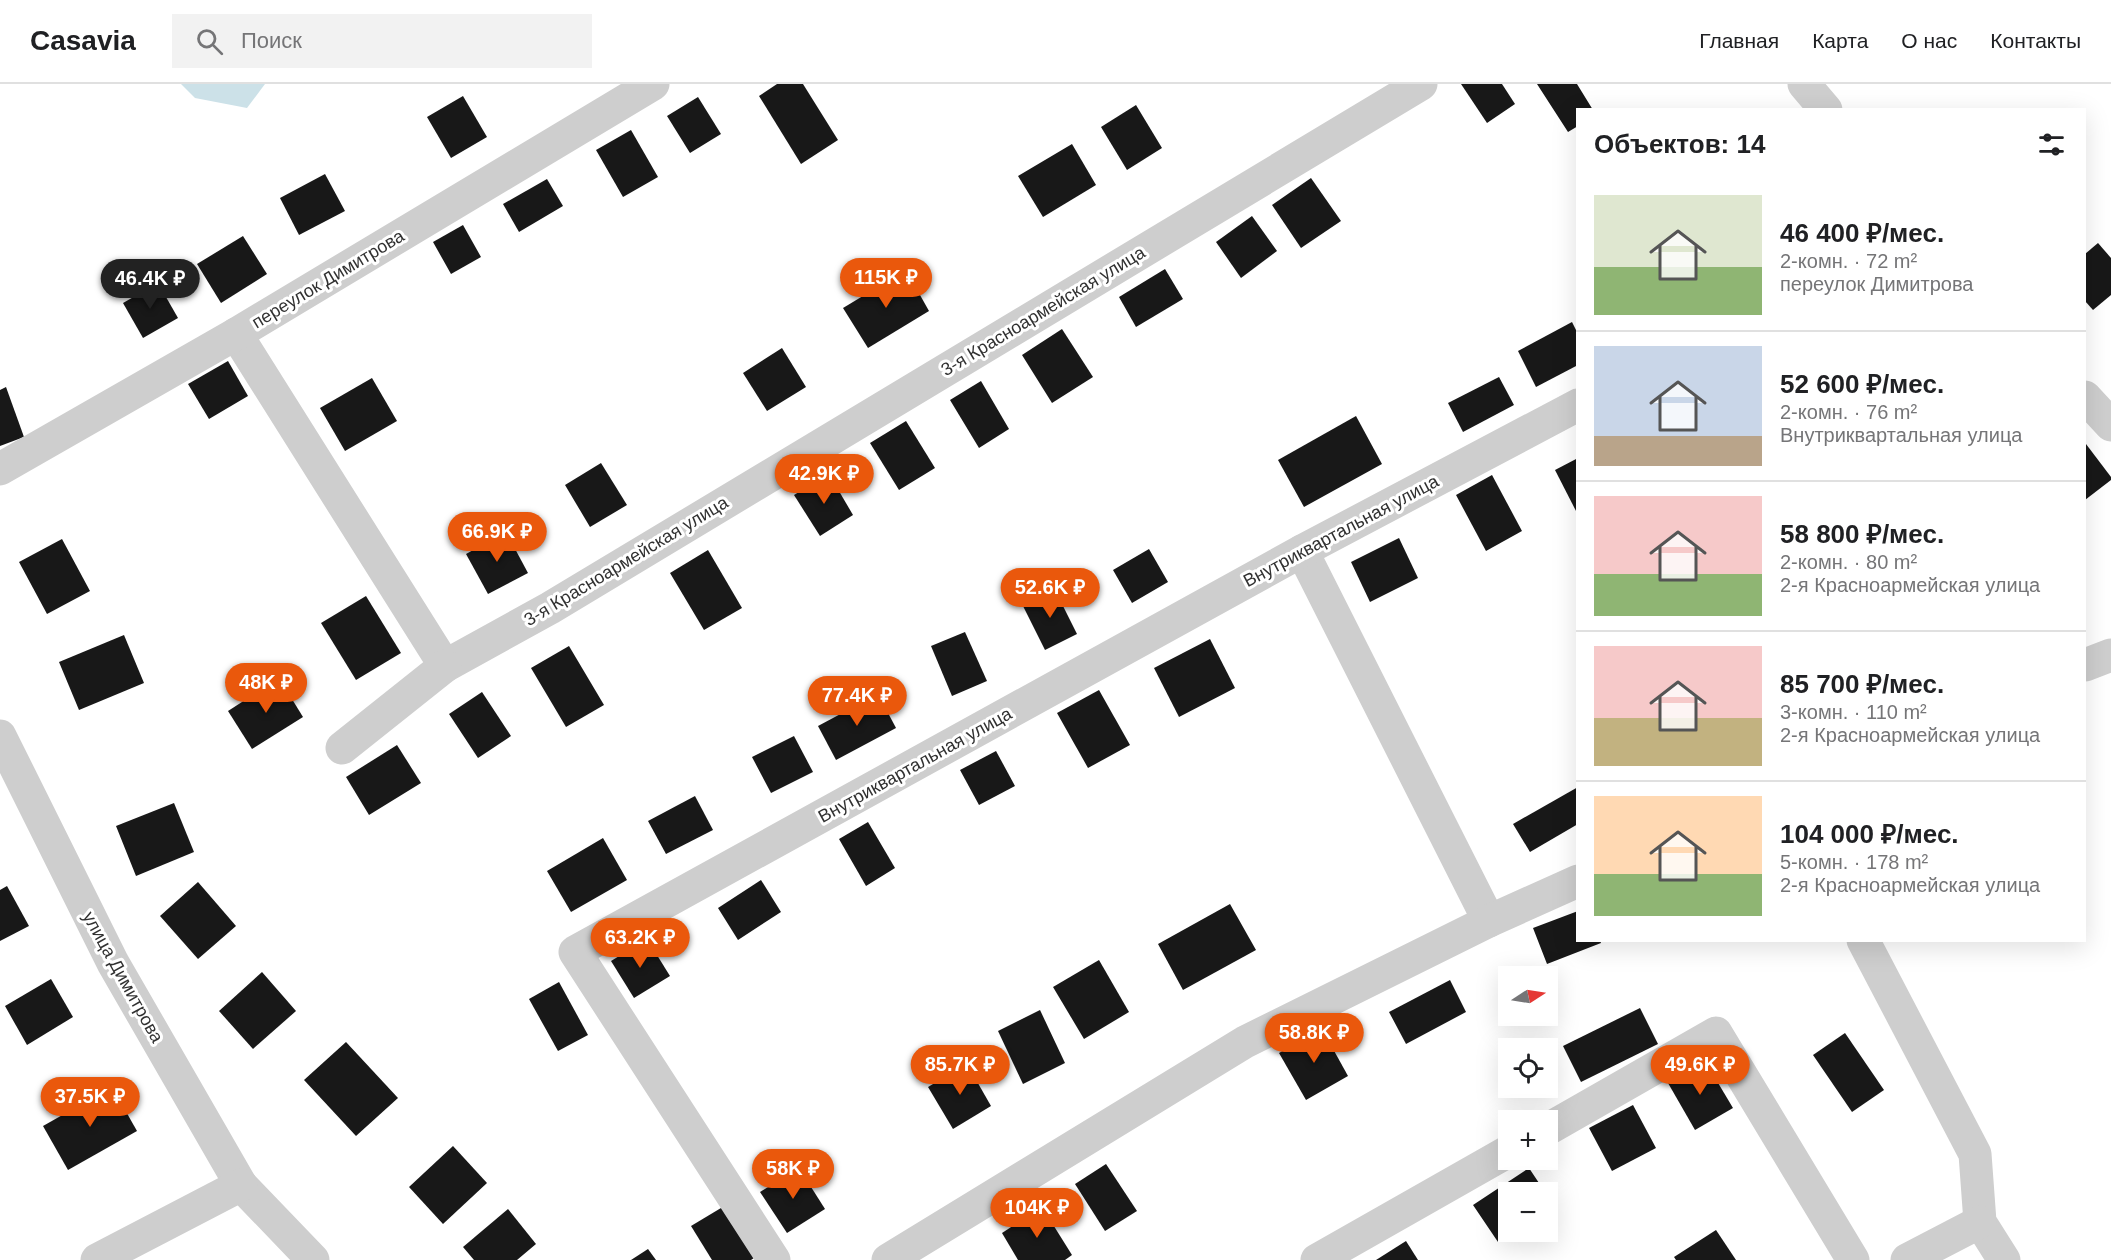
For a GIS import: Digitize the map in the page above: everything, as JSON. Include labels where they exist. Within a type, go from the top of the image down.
[{"type":"street","name":"переулок Димитрова","points":[[0,469],[236,334],[653,84]]},
{"type":"street","name":"3-я Красноармейская улица","points":[[342,748],[445,666],[550,608],[1421,84]]},
{"type":"street","points":[[1804,84],[1824,108]]},
{"type":"street","points":[[236,334],[445,666]]},
{"type":"street","points":[[2086,398],[2111,425]]},
{"type":"street","name":"Внутриквартальная улица","points":[[774,1260],[575,952],[1302,551],[1576,406]]},
{"type":"street","points":[[1302,551],[1489,921]]},
{"type":"street","points":[[2086,665],[2111,655]]},
{"type":"street","name":"улица Димитрова","points":[[0,736],[113,963],[241,1185],[313,1260]]},
{"type":"street","points":[[888,1260],[1245,1042],[1489,921],[1576,882]]},
{"type":"street","points":[[1864,942],[1975,1154],[1980,1222],[2004,1260]]},
{"type":"street","points":[[1558,1122],[1716,1033],[1853,1260]]},
{"type":"street","points":[[1317,1260],[1498,1157]]},
{"type":"street","points":[[97,1260],[241,1185]]},
{"type":"street","points":[[1907,1260],[1980,1222]]},
{"type":"water","points":[[181,84],[265,84],[247,108],[195,98]]},
{"type":"building","points":[[777,84],[803,84],[838,140],[801,164],[759,96]]},
{"type":"building","points":[[1461,84],[1502,84],[1515,104],[1487,123]]},
{"type":"building","points":[[1537,84],[1577,84],[1592,108],[1576,108],[1576,127],[1568,132]]},
{"type":"building","points":[[463,96],[487,137],[451,158],[427,117]]},
{"type":"building","points":[[698,97],[721,134],[690,153],[667,116]]},
{"type":"building","points":[[1136,105],[1162,148],[1127,170],[1101,127]]},
{"type":"building","points":[[631,130],[658,177],[623,197],[596,150]]},
{"type":"building","points":[[1072,144],[1096,185],[1043,217],[1018,176]]},
{"type":"building","points":[[325,174],[345,211],[299,235],[280,198]]},
{"type":"building","points":[[1311,178],[1341,221],[1301,248],[1272,205]]},
{"type":"building","points":[[547,179],[563,206],[519,232],[503,204]]},
{"type":"building","points":[[1252,216],[1277,251],[1241,278],[1216,242]]},
{"type":"building","points":[[463,225],[481,257],[451,274],[433,242]]},
{"type":"building","points":[[243,236],[267,274],[221,303],[197,264]]},
{"type":"building","points":[[2098,243],[2111,258],[2111,295],[2093,310],[2086,302],[2086,253]]},
{"type":"building","points":[[1165,269],[1183,299],[1136,327],[1119,297]]},
{"type":"building","points":[[906,270],[929,311],[868,348],[843,308]]},
{"type":"building","points":[[158,283],[178,318],[143,338],[123,303]]},
{"type":"building","points":[[1572,322],[1576,330],[1576,366],[1536,387],[1518,351]]},
{"type":"building","points":[[1062,329],[1093,377],[1052,403],[1022,355]]},
{"type":"building","points":[[782,348],[806,387],[767,411],[743,373]]},
{"type":"building","points":[[228,361],[248,396],[209,419],[188,384]]},
{"type":"building","points":[[1499,377],[1514,405],[1463,432],[1448,403]]},
{"type":"building","points":[[372,378],[397,421],[345,451],[320,408]]},
{"type":"building","points":[[981,381],[1009,429],[979,448],[950,400]]},
{"type":"building","points":[[6,387],[24,437],[0,446],[0,390]]},
{"type":"building","points":[[1356,416],[1382,464],[1304,507],[1278,460]]},
{"type":"building","points":[[906,421],[935,468],[899,490],[870,443]]},
{"type":"building","points":[[2086,444],[2111,477],[2111,480],[2086,499]]},
{"type":"building","points":[[1576,459],[1576,511],[1555,470]]},
{"type":"building","points":[[601,463],[627,505],[590,527],[565,485]]},
{"type":"building","points":[[829,474],[853,515],[820,536],[794,495]]},
{"type":"building","points":[[1492,475],[1522,531],[1486,551],[1456,495]]},
{"type":"building","points":[[506,532],[528,573],[488,594],[466,554]]},
{"type":"building","points":[[1399,538],[1418,578],[1370,602],[1351,562]]},
{"type":"building","points":[[62,539],[90,591],[47,614],[19,562]]},
{"type":"building","points":[[1149,549],[1168,582],[1132,603],[1113,570]]},
{"type":"building","points":[[708,550],[742,608],[704,630],[670,573]]},
{"type":"building","points":[[1054,588],[1077,634],[1045,650],[1022,604]]},
{"type":"building","points":[[366,596],[401,653],[356,680],[321,623]]},
{"type":"building","points":[[965,632],[987,681],[952,696],[931,646]]},
{"type":"building","points":[[124,635],[144,683],[79,710],[59,662]]},
{"type":"building","points":[[1210,639],[1235,688],[1179,717],[1154,668]]},
{"type":"building","points":[[569,646],[604,705],[566,727],[531,668]]},
{"type":"building","points":[[279,678],[303,717],[252,749],[228,711]]},
{"type":"building","points":[[1099,690],[1130,745],[1088,768],[1057,713]]},
{"type":"building","points":[[482,692],[511,736],[478,758],[449,714]]},
{"type":"building","points":[[878,694],[896,728],[836,760],[818,726]]},
{"type":"building","points":[[794,736],[813,772],[771,793],[752,757]]},
{"type":"building","points":[[397,745],[421,783],[369,815],[346,777]]},
{"type":"building","points":[[996,751],[1015,786],[979,805],[960,770]]},
{"type":"building","points":[[1576,788],[1576,825],[1530,852],[1513,824]]},
{"type":"building","points":[[695,796],[713,830],[666,854],[648,821]]},
{"type":"building","points":[[174,803],[194,852],[136,876],[116,826]]},
{"type":"building","points":[[868,822],[895,868],[866,886],[839,839]]},
{"type":"building","points":[[603,838],[627,880],[571,912],[547,871]]},
{"type":"building","points":[[761,880],[781,912],[738,940],[718,908]]},
{"type":"building","points":[[198,882],[236,926],[198,959],[160,916]]},
{"type":"building","points":[[7,886],[29,926],[0,941],[0,890]]},
{"type":"building","points":[[1230,904],[1256,950],[1183,990],[1158,944]]},
{"type":"building","points":[[1576,912],[1576,942],[1601,943],[1547,964],[1533,928]]},
{"type":"building","points":[[647,939],[670,976],[634,998],[611,961]]},
{"type":"building","points":[[1099,960],[1129,1012],[1084,1039],[1053,987]]},
{"type":"building","points":[[262,972],[296,1011],[253,1049],[219,1011]]},
{"type":"building","points":[[51,979],[73,1017],[27,1045],[5,1006]]},
{"type":"building","points":[[1450,980],[1466,1012],[1406,1044],[1389,1012]]},
{"type":"building","points":[[559,982],[588,1035],[558,1051],[529,999]]},
{"type":"building","points":[[1640,1008],[1658,1044],[1581,1082],[1563,1046]]},
{"type":"building","points":[[1040,1010],[1065,1063],[1023,1084],[998,1031]]},
{"type":"building","points":[[1322,1029],[1348,1076],[1306,1100],[1279,1053]]},
{"type":"building","points":[[1845,1033],[1884,1090],[1852,1112],[1813,1055]]},
{"type":"building","points":[[346,1042],[398,1098],[356,1136],[304,1080]]},
{"type":"building","points":[[1705,1061],[1733,1108],[1695,1130],[1668,1083]]},
{"type":"building","points":[[967,1064],[991,1106],[953,1129],[928,1087]]},
{"type":"building","points":[[112,1087],[137,1131],[68,1170],[43,1126]]},
{"type":"building","points":[[1633,1105],[1656,1148],[1612,1171],[1589,1128]]},
{"type":"building","points":[[453,1146],[487,1183],[443,1224],[409,1187]]},
{"type":"building","points":[[1106,1164],[1137,1211],[1105,1231],[1075,1184]]},
{"type":"building","points":[[799,1168],[825,1209],[787,1233],[760,1192]]},
{"type":"building","points":[[1526,1170],[1530,1170],[1538,1182],[1508,1182]]},
{"type":"building","points":[[1498,1188],[1498,1242],[1473,1205]]},
{"type":"building","points":[[726,1205],[757,1256],[751,1260],[712,1260],[691,1226]]},
{"type":"building","points":[[1042,1207],[1072,1255],[1065,1260],[1018,1260],[1002,1233]]},
{"type":"building","points":[[508,1209],[536,1244],[517,1260],[474,1260],[463,1247]]},
{"type":"building","points":[[1716,1230],[1736,1260],[1676,1260],[1674,1257]]},
{"type":"building","points":[[1406,1241],[1418,1260],[1376,1260]]},
{"type":"building","points":[[648,1249],[656,1260],[631,1260]]}]
